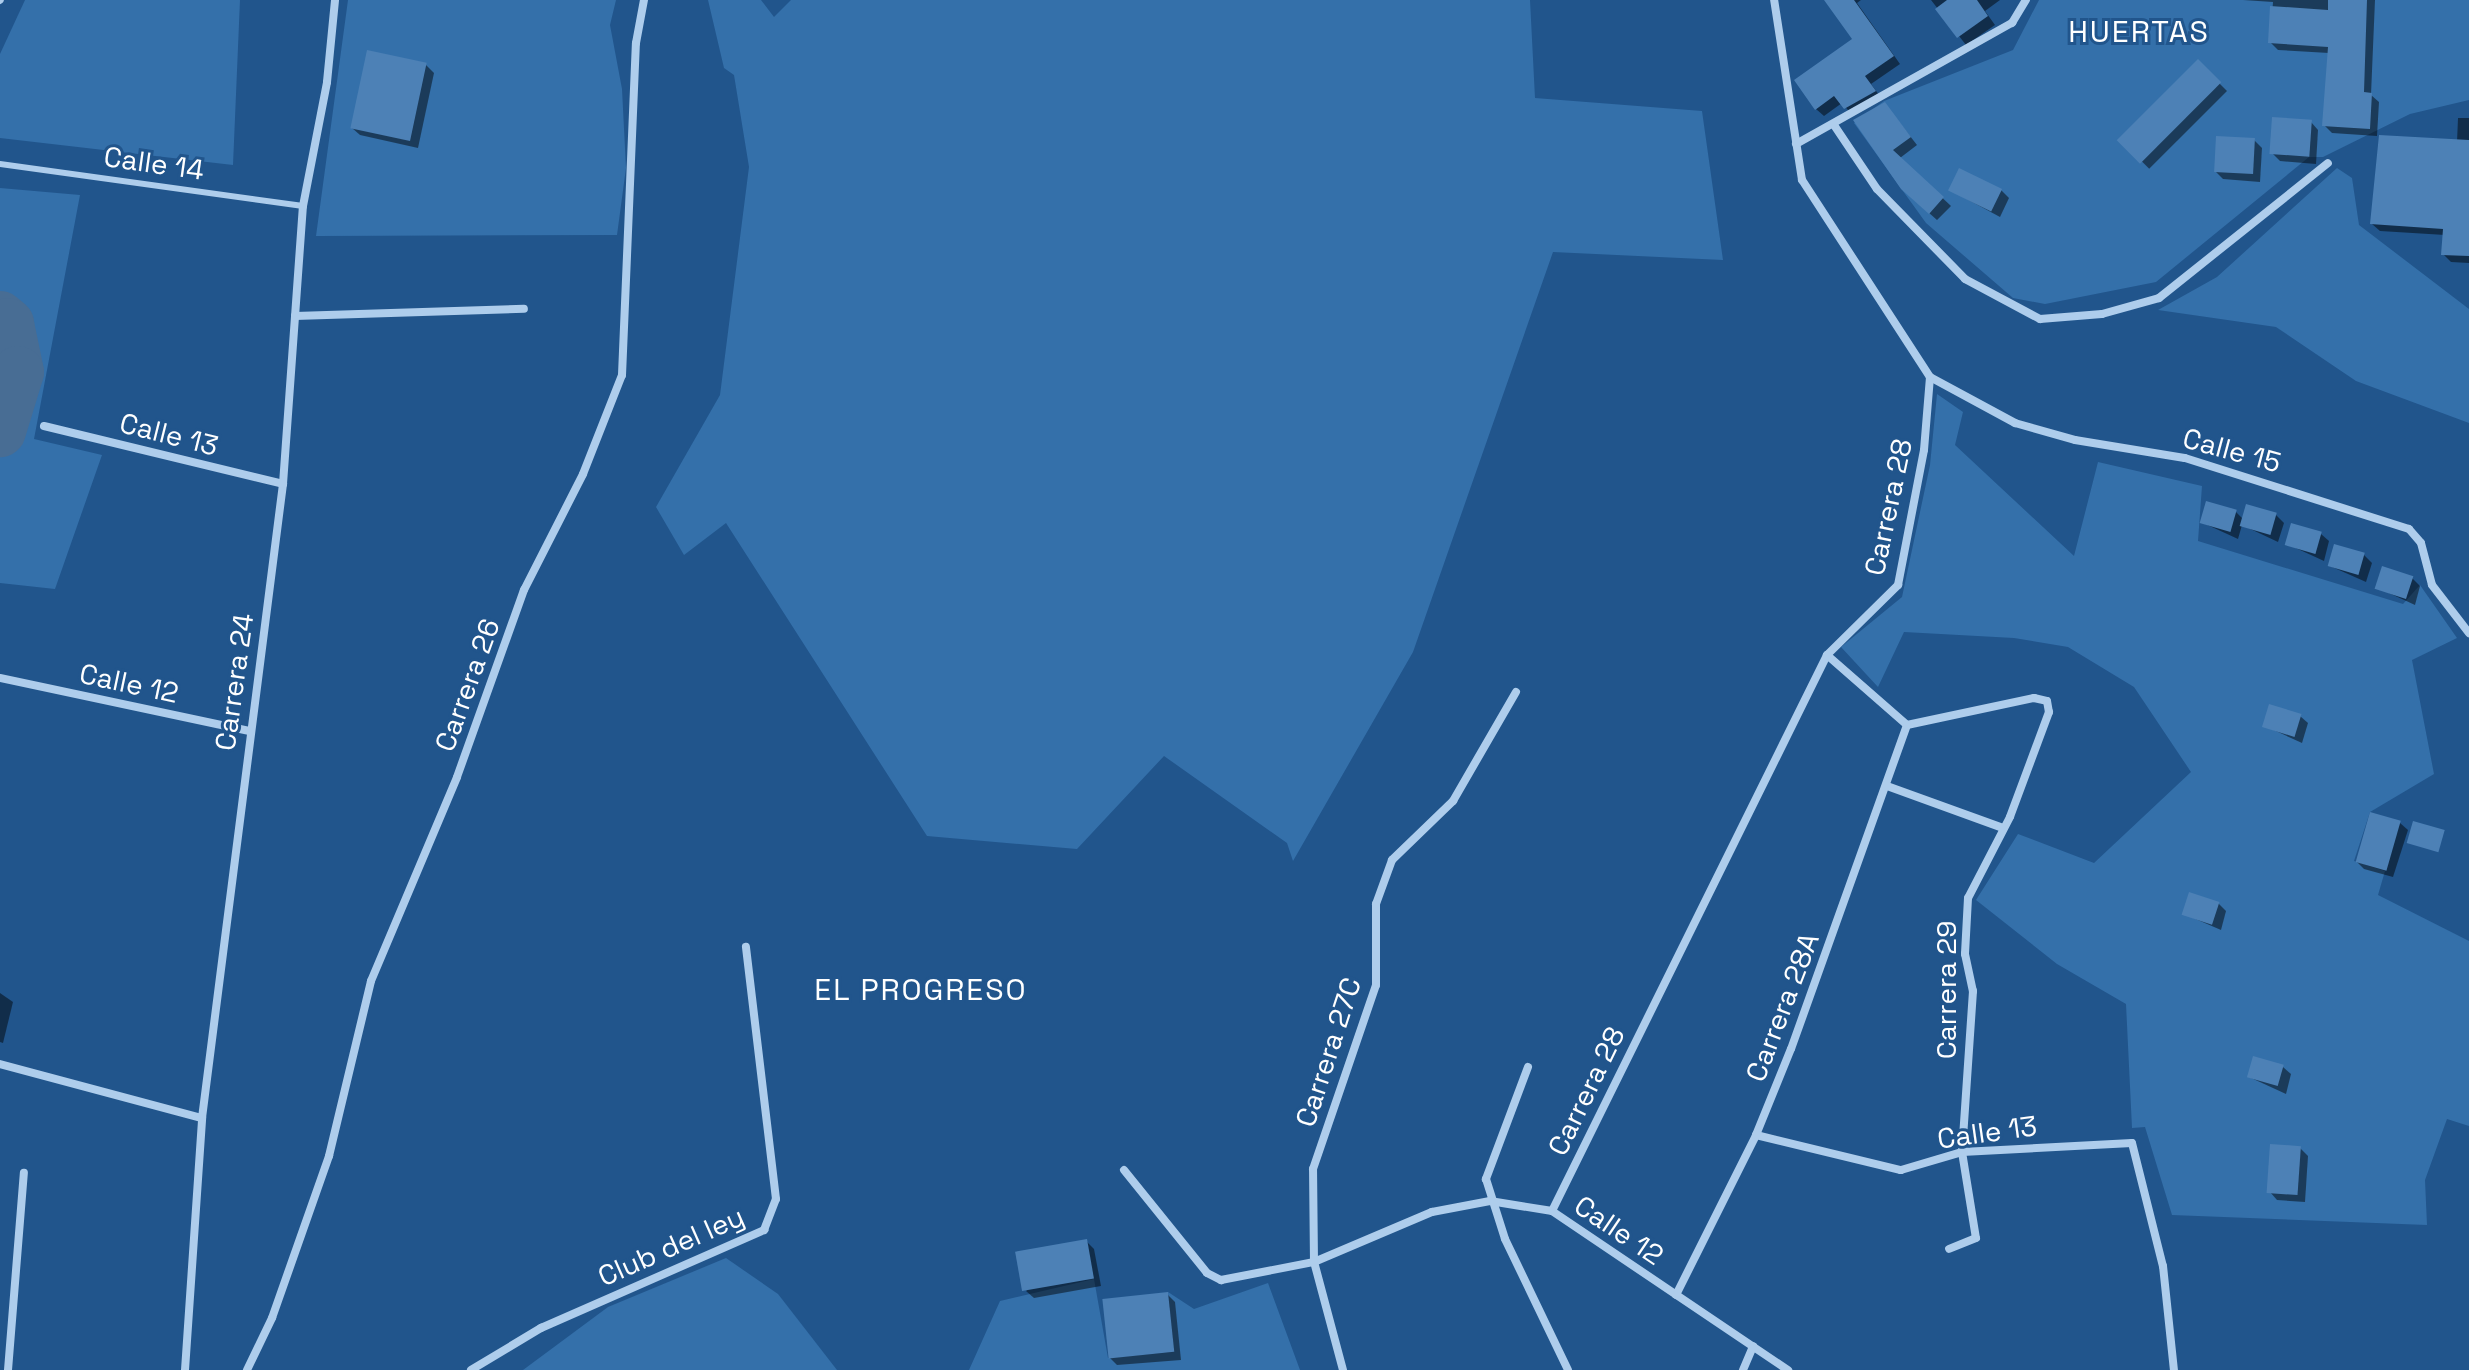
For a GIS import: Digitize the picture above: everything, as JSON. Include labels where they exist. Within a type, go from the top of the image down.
[{"type":"street","name":"Carrera 24","points":[[185,1370],[202,1118],[249,731],[283,484],[303,206],[327,82],[335,0]]},
{"type":"street","name":"Carrera 26","points":[[247,1370],[272,1318],[329,1156],[371,981],[457,777],[524,590],[583,474],[622,375],[636,43],[644,0]]},
{"type":"street","points":[[1774,0],[1802,180],[1930,377]]},
{"type":"street","points":[[1796,144],[1834,125],[1898,83],[2012,23],[2026,0]]},
{"type":"street","points":[[1834,125],[1877,189],[1965,279],[2002,304],[2040,319],[2102,314],[2159,298],[2328,163]]},
{"type":"street","points":[[295,316],[524,309]]},
{"type":"street","name":"Calle 15","points":[[1930,377],[2015,423],[2075,440],[2185,458],[2409,529],[2421,543],[2432,585],[2469,633]]},
{"type":"street","name":"Carrera 28","points":[[1552,1211],[1711,880],[1827,655],[1898,585],[1928,425],[1930,377]]},
{"type":"street","name":"Calle 13","points":[[44,426],[283,484]]},
{"type":"street","points":[[1827,655],[1907,725]]},
{"type":"street","name":"Calle 12","points":[[0,678],[249,731]]},
{"type":"street","name":"Carrera 27C","points":[[1343,1370],[1314,1262],[1313,1169],[1376,985],[1376,904],[1392,860],[1453,801],[1516,692]]},
{"type":"street","name":"Carrera 29","points":[[1907,725],[2034,698],[2047,701],[2049,712],[2003,828],[1968,898],[1965,954],[1973,991],[1962,1152],[1975,1241],[1949,1249]]},
{"type":"street","name":"Carrera 28A","points":[[1676,1295],[1756,1135],[1907,725]]},
{"type":"street","points":[[1887,786],[2003,828]]},
{"type":"street","name":"Club del ley","points":[[471,1370],[541,1328],[764,1230],[776,1199],[746,947]]},
{"type":"street","points":[[0,1064],[202,1118]]},
{"type":"street","points":[[1528,1067],[1486,1179],[1490,1201],[1568,1370]]},
{"type":"street","name":"Calle 13","points":[[1756,1135],[1901,1170],[1962,1152],[2132,1143],[2163,1266],[2174,1370]]},
{"type":"street","name":"Calle 12","points":[[1124,1170],[1207,1273],[1221,1280],[1314,1262],[1432,1212],[1490,1201],[1552,1211],[1788,1370]]},
{"type":"street","points":[[8,1370],[24,1173]]},
{"type":"street","points":[[1743,1370],[1753,1346]]},
{"type":"lane","name":"Calle 14","points":[[0,164],[303,206]]},
{"type":"shaded area","points":[[25,0],[240,0],[233,165],[0,138],[0,54]]},
{"type":"shaded area","points":[[348,0],[616,0],[610,25],[622,89],[626,168],[617,235],[316,236]]},
{"type":"shaded area","points":[[708,0],[761,0],[774,17],[791,0],[1530,0],[1535,98],[1702,111],[1723,260],[1553,252],[1413,652],[1293,861],[1287,843],[1164,756],[1077,849],[927,836],[726,523],[684,555],[656,507],[720,395],[749,167],[734,75],[724,68]]},
{"type":"shaded area","points":[[2039,0],[2469,0],[2469,100],[2410,114],[2323,157],[2309,157],[2156,282],[2045,304],[2013,298],[1926,223],[1854,123],[1884,101],[2013,50]]},
{"type":"shaded area","points":[[2337,168],[2352,178],[2359,225],[2469,309],[2469,423],[2356,381],[2276,327],[2158,310],[2217,277]]},
{"type":"shaded area","points":[[0,188],[80,195],[34,439],[102,455],[55,589],[0,583]]},
{"type":"shaded area","points":[[1937,394],[1963,412],[1955,445],[2074,556],[2098,462],[2202,486],[2198,541],[2403,604],[2420,585],[2457,638],[2412,660],[2434,774],[2370,812],[2354,861],[2385,871],[2378,895],[2469,941],[2469,1126],[2447,1119],[2425,1180],[2427,1225],[2172,1215],[2145,1127],[2132,1128],[2126,1004],[2057,964],[1976,900],[2018,834],[2094,863],[2191,772],[2134,687],[2068,647],[2014,638],[1904,632],[1878,687],[1841,647],[1902,597],[1930,465]]},
{"type":"shaded area","points":[[726,1258],[778,1294],[837,1370],[523,1370],[608,1307]]},
{"type":"shaded area","points":[[1094,1279],[1108,1358],[1174,1352],[1168,1292],[1194,1309],[1268,1283],[1300,1370],[969,1370],[1000,1301]]},
{"type":"building","points":[[1824,0],[1854,0],[1894,56],[1865,76],[1876,91],[1844,109],[1834,96],[1815,110],[1794,80],[1852,39]]},
{"type":"building","points":[[1947,0],[1977,0],[1988,16],[1957,38],[1935,9]]},
{"type":"building","points":[[2328,0],[2367,0],[2364,92],[2372,93],[2370,129],[2322,126],[2328,47],[2268,43],[2270,6],[2328,10]]},
{"type":"building","points":[[367,50],[427,63],[410,141],[350,128]]},
{"type":"building","points":[[2198,59],[2221,82],[2140,164],[2117,140]]},
{"type":"building","points":[[1885,102],[1911,137],[1893,150],[1944,197],[1929,214],[1901,189],[1853,120]]},
{"type":"building","points":[[2272,117],[2312,120],[2309,157],[2269,154]]},
{"type":"building","points":[[2379,135],[2469,140],[2469,256],[2441,255],[2443,229],[2370,224]]},
{"type":"building","points":[[2216,136],[2255,138],[2253,174],[2214,172]]},
{"type":"building","points":[[1959,168],[2002,189],[1991,212],[1948,190]]},
{"type":"building","points":[[2206,501],[2237,510],[2230,532],[2200,523]]},
{"type":"building","points":[[2246,504],[2277,513],[2270,535],[2240,526]]},
{"type":"building","points":[[2291,523],[2322,532],[2315,554],[2285,545]]},
{"type":"building","points":[[2334,544],[2365,553],[2358,575],[2328,566]]},
{"type":"building","points":[[2382,566],[2413,576],[2406,599],[2375,589]]},
{"type":"building","points":[[2269,704],[2302,714],[2294,737],[2262,727]]},
{"type":"building","points":[[2370,812],[2401,821],[2386,871],[2356,862]]},
{"type":"building","points":[[2413,821],[2445,830],[2438,852],[2407,843]]},
{"type":"building","points":[[2189,892],[2219,902],[2212,925],[2182,915]]},
{"type":"building","points":[[2253,1056],[2284,1065],[2278,1086],[2247,1077]]},
{"type":"building","points":[[2270,1144],[2301,1146],[2298,1195],[2267,1193]]},
{"type":"building","points":[[1087,1239],[1094,1278],[1022,1291],[1015,1252]]},
{"type":"building","points":[[1168,1292],[1174,1352],[1109,1359],[1102,1299]]},
{"type":"waterway","points":[[0,317],[8,324],[18,372],[0,431]]},
{"type":"district","name":"HUERTAS","points":[[2139,32]]},
{"type":"district","name":"EL PROGRESO","points":[[921,990]]}]
